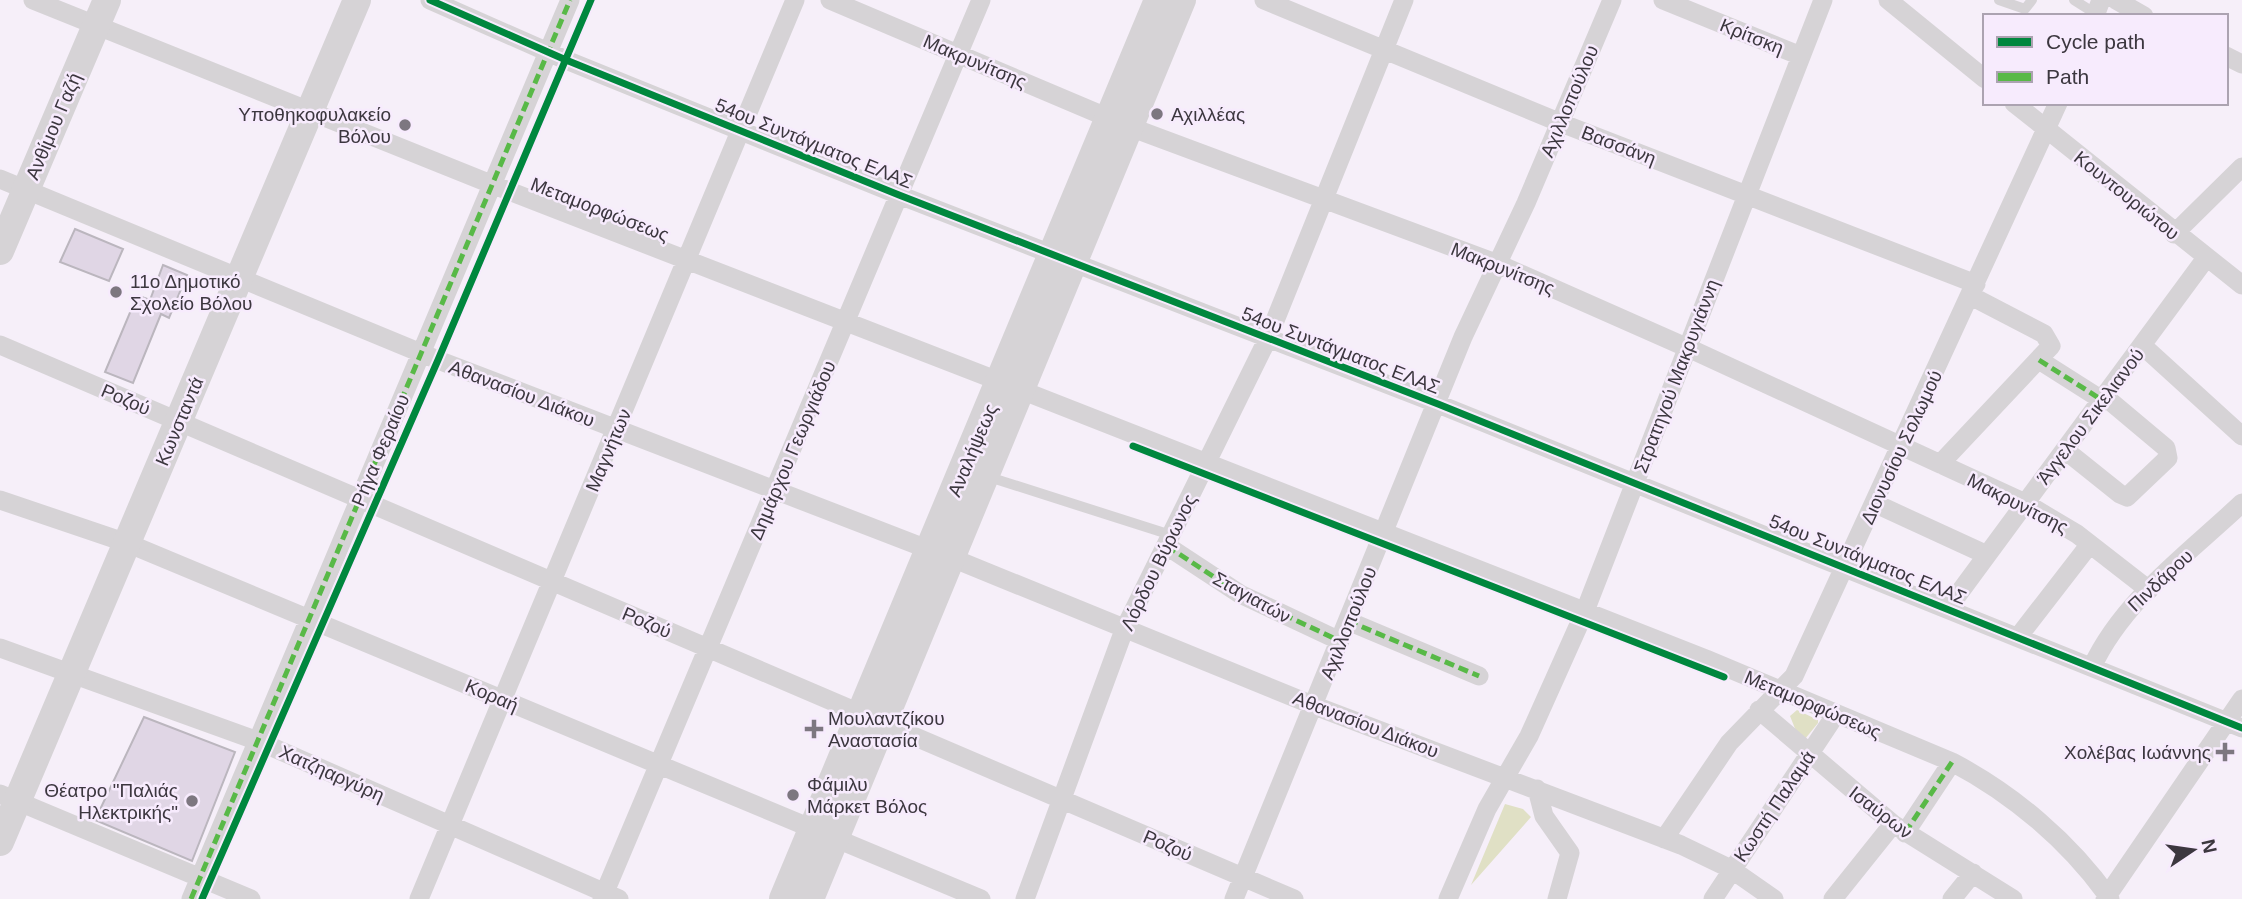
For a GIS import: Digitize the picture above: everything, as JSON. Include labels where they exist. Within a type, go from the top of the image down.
[{"type":"main road","name":"Κωνσταντά","points":[[0,842],[9,797],[72,673],[358,0]]},
{"type":"main road","name":"Αναλήψεως","points":[[1120,122],[1158,0]]},
{"type":"main road","name":"Αναλήψεως","points":[[783,899],[824,833],[1120,122],[1182,0]]},
{"type":"main road","name":"Ανθίμου Γαζή","points":[[0,251],[13,184],[101,12]]},
{"type":"main road","name":"Αναλήψεως","points":[[941,554],[986,476],[1011,386]]},
{"type":"main road","name":"Αναλήψεως","points":[[810,899],[824,833]]},
{"type":"street","name":"Μεταμορφώσεως","points":[[33,0],[101,12],[310,110],[491,184],[846,320],[1383,534],[1585,611],[1951,762],[1987,782],[2032,817],[2075,856],[2107,898]]},
{"type":"street","name":"54ου Συντάγματος ΕΛΑΣ","points":[[430,0],[548,52],[899,195],[1438,404],[2234,725]]},
{"type":"street","name":"Ρήγα Φεραίου","points":[[191,899],[570,0]]},
{"type":"street","name":"Μαγνήτων","points":[[419,899],[795,0]]},
{"type":"street","name":"Μακρυνίτσης","points":[[830,0],[1120,122],[1498,264],[1688,348],[2025,503],[2090,544],[2149,590]]},
{"type":"street","name":"Δημάρχου Γεωργιάδου","points":[[609,897],[658,763],[981,0]]},
{"type":"street","name":"Βασσάνη","points":[[1264,0],[1561,122],[1747,194],[1974,290],[2043,334],[2051,346],[2039,360]]},
{"type":"street","name":"Λόρδου Βύρωνος","points":[[1025,899],[1124,630],[1268,338],[1404,0]]},
{"type":"street","name":"Αχιλλοπούλου","points":[[1234,899],[1315,706],[1463,337],[1561,122],[1612,0]]},
{"type":"street","name":"Κρίτσκη","points":[[1663,0],[1801,56]]},
{"type":"street","name":"Στρατηγού Μακρυγιάννη","points":[[1448,899],[1487,809],[1529,736],[1585,611],[1824,0]]},
{"type":"street","points":[[1888,0],[1983,77]]},
{"type":"street","points":[[2116,0],[2140,14]]},
{"type":"street","name":"Κουντουριώτου","points":[[2016,105],[2174,234],[2241,282]]},
{"type":"street","name":"Διονυσίου Σολωμού","points":[[1664,839],[1729,743],[1794,676],[1902,447],[2057,105]]},
{"type":"street","points":[[2174,234],[2242,167]]},
{"type":"street","name":"Αθανασίου Διάκου","points":[[13,184],[240,276],[422,354],[941,554],[1315,706],[1664,839],[1731,869],[1774,899]]},
{"type":"street","name":"Άγγελου Σικελιανού","points":[[1948,608],[2206,258]]},
{"type":"street","name":"Ροζού","points":[[0,345],[1294,899]]},
{"type":"street","points":[[2143,346],[2238,424]]},
{"type":"street","points":[[1940,464],[2039,360],[2103,398],[2168,451],[2168,458],[2127,497],[2065,450]]},
{"type":"street","name":"Κοραή","points":[[0,500],[127,543],[981,899]]},
{"type":"street","points":[[1874,503],[1987,555]]},
{"type":"street","name":"Πινδάρου","points":[[2092,667],[2119,621],[2242,503]]},
{"type":"street","name":"Σταγιατών","points":[[1169,540],[1240,594],[1340,641]]},
{"type":"street","points":[[2018,637],[2090,544]]},
{"type":"street","points":[[1348,621],[1479,676]]},
{"type":"street","name":"Χατζηαργύρη","points":[[0,648],[258,741],[609,897]]},
{"type":"street","points":[[2107,898],[2234,725],[2242,699]]},
{"type":"street","name":"Ισαύρων","points":[[1759,710],[1899,828],[2013,899]]},
{"type":"street","name":"Κωστή Παλαμά","points":[[1713,899],[1836,714]]},
{"type":"street","points":[[1833,899],[1899,828],[1951,762]]},
{"type":"street","points":[[1537,789],[1544,816],[1570,853],[1557,899]]},
{"type":"street","points":[[9,797],[251,899]]},
{"type":"street","points":[[1952,899],[1973,873]]},
{"type":"lane","points":[[1999,0],[2025,9],[2032,0]]},
{"type":"lane","points":[[2074,0],[2097,10]]},
{"type":"lane","name":"Σταγιατών","points":[[986,476],[1169,540]]},
{"type":"green space","points":[[1797,710],[1818,720],[1805,739],[1796,731],[1790,716]]},
{"type":"green space","points":[[1505,804],[1523,809],[1531,817],[1471,885]]},
{"type":"building","points":[[75,229],[123,249],[109,281],[60,262]]},
{"type":"building","points":[[163,265],[187,275],[169,318],[161,314],[133,383],[105,372],[134,303],[139,296],[150,300]]},
{"type":"building","points":[[144,717],[235,752],[192,861],[95,820]]},
{"type":"marked path","points":[[191,899],[570,0]]},
{"type":"marked path","points":[[2039,360],[2102,400]]},
{"type":"marked path","points":[[1167,546],[1240,594],[1340,641]]},
{"type":"marked path","points":[[1348,621],[1479,676]]},
{"type":"marked path","points":[[1905,833],[1952,762]]},
{"type":"cycle path","points":[[430,0],[566,60],[899,195],[1438,404],[2242,728]]},
{"type":"cycle path","points":[[202,899],[438,360],[591,0]]},
{"type":"cycle path","points":[[1133,446],[1724,677]]},
{"type":"place","name":"Αχιλλέας","points":[[1157,114]]},
{"type":"place","name":"Υποθηκοφυλακείο Βόλου","points":[[405,125]]},
{"type":"place","name":"11ο Δημοτικό Σχολείο Βόλου","points":[[116,292]]},
{"type":"place","name":"Μουλαντζίκου Αναστασία","points":[[814,729]]},
{"type":"place","name":"Χολέβας Ιωάννης","points":[[2225,752]]},
{"type":"place","name":"Φάμιλυ Μάρκετ Βόλος","points":[[793,795]]},
{"type":"place","name":"Θέατρο \"Παλιάς Ηλεκτρικής\"","points":[[192,801]]}]
